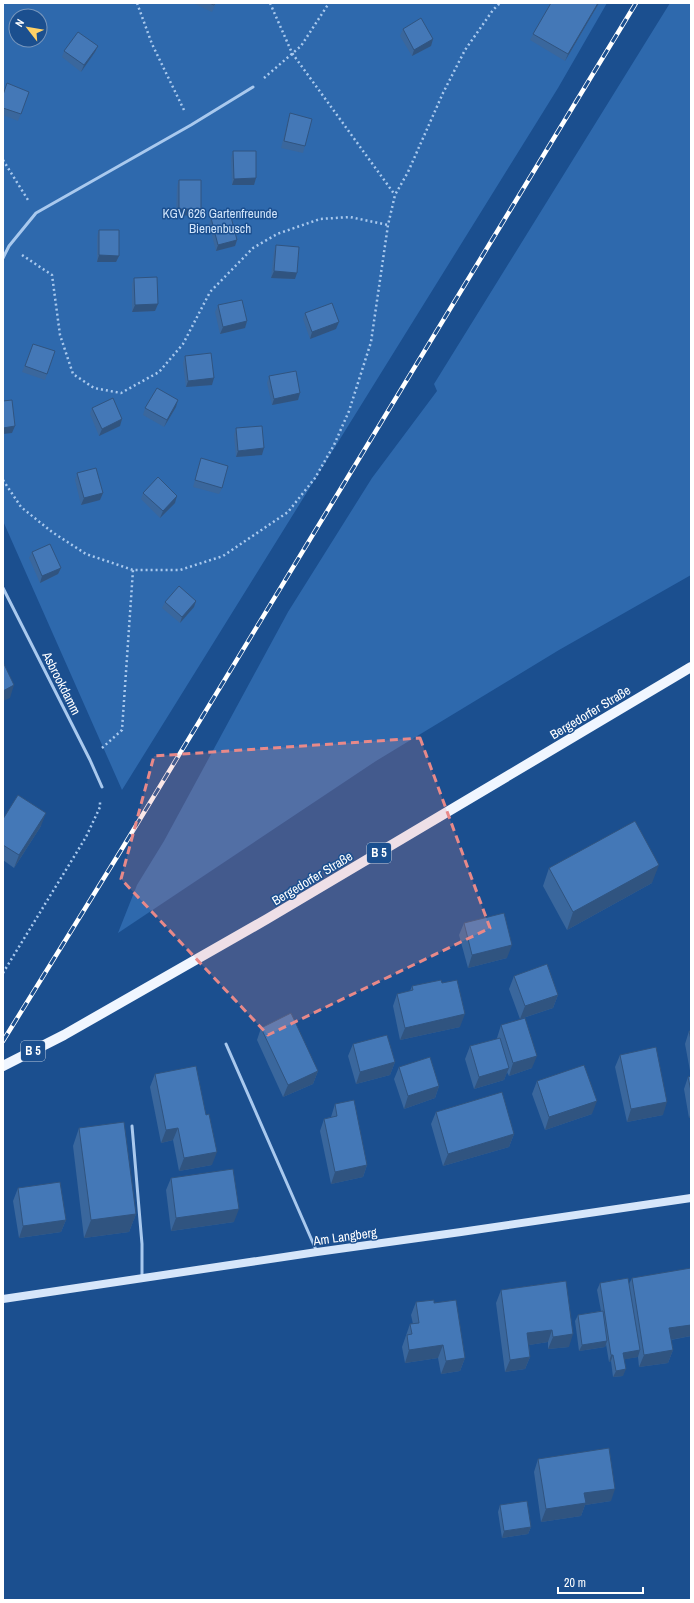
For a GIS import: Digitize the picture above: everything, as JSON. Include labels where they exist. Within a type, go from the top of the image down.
[{"type":"main road","name":"Bergedorfer Straße","points":[[3,1066],[64,1035],[267,919],[691,667]]},
{"type":"street","name":"Am Langberg","points":[[3,1298],[691,1198]]},
{"type":"lane","points":[[3,258],[8,246],[36,213],[191,125],[253,87]]},
{"type":"lane","name":"Asbrookdamm","points":[[3,588],[90,760],[102,787]]},
{"type":"lane","points":[[226,1044],[317,1252]]},
{"type":"lane","points":[[132,1126],[142,1244],[142,1278]]},
{"type":"path","points":[[137,3],[152,44],[191,125]]},
{"type":"path","points":[[270,3],[292,53],[395,195]]},
{"type":"path","points":[[253,87],[301,46],[329,3]]},
{"type":"path","points":[[3,480],[21,507],[52,532],[86,554],[133,570],[180,570],[223,556],[288,512],[315,478],[334,445],[349,411],[371,342],[388,225],[395,195],[408,172],[443,93],[466,50],[493,10],[500,3]]},
{"type":"path","points":[[3,160],[36,213]]},
{"type":"path","points":[[8,246],[52,275],[60,335],[73,374],[94,388],[121,393],[159,372],[183,344],[210,292],[253,248],[277,234],[320,219],[350,217],[388,225]]},
{"type":"path","points":[[90,760],[122,730],[133,570]]},
{"type":"path","points":[[3,973],[86,838],[100,807],[102,787]]},
{"type":"highlighted area","points":[[420,738],[490,928],[268,1035],[121,879],[154,756]]},
{"type":"green space","name":"KGV 626 Gartenfreunde Bienenbusch","points":[[3,3],[607,3],[558,88],[122,790],[3,521]]},
{"type":"green space","points":[[670,3],[691,3],[691,575],[559,650],[376,761],[118,933],[137,885],[164,841],[288,612],[372,478],[437,391],[434,384]]},
{"type":"building","points":[[551,3],[598,3],[568,54],[533,34]]},
{"type":"building","points":[[421,18],[433,39],[414,50],[403,29]]},
{"type":"building","points":[[78,32],[98,46],[84,65],[64,51]]},
{"type":"building","points":[[7,83],[29,92],[21,114],[3,108],[3,95]]},
{"type":"building","points":[[290,113],[312,119],[305,146],[284,141]]},
{"type":"building","points":[[233,151],[256,151],[256,178],[234,179]]},
{"type":"building","points":[[179,180],[201,180],[201,209],[179,209]]},
{"type":"building","points":[[230,213],[237,240],[218,245],[211,218]]},
{"type":"building","points":[[99,230],[119,230],[119,256],[99,255]]},
{"type":"building","points":[[276,245],[299,247],[297,273],[274,271]]},
{"type":"building","points":[[157,277],[158,304],[135,305],[134,278]]},
{"type":"building","points":[[242,300],[247,321],[223,327],[218,305]]},
{"type":"building","points":[[332,303],[339,322],[312,332],[305,313]]},
{"type":"building","points":[[33,344],[55,351],[47,374],[25,366]]},
{"type":"building","points":[[211,353],[214,378],[188,381],[185,356]]},
{"type":"building","points":[[296,371],[300,393],[274,399],[269,376]]},
{"type":"building","points":[[157,388],[178,400],[167,420],[145,408]]},
{"type":"building","points":[[113,398],[122,419],[102,429],[92,408]]},
{"type":"building","points":[[12,400],[15,426],[3,428],[3,401]]},
{"type":"building","points":[[262,426],[264,448],[238,451],[236,428]]},
{"type":"building","points":[[201,458],[228,466],[222,488],[195,480]]},
{"type":"building","points":[[96,468],[103,493],[84,498],[77,473]]},
{"type":"building","points":[[158,477],[177,496],[163,511],[143,493]]},
{"type":"building","points":[[50,544],[61,568],[42,576],[32,552]]},
{"type":"building","points":[[179,586],[196,601],[182,617],[165,602]]},
{"type":"building","points":[[3,662],[14,685],[3,691]]},
{"type":"building","points":[[18,795],[46,813],[19,855],[3,845],[3,819]]},
{"type":"building","points":[[635,821],[659,865],[573,912],[549,868]]},
{"type":"building","points":[[504,913],[512,945],[472,955],[464,923]]},
{"type":"building","points":[[547,964],[558,995],[525,1006],[514,976]]},
{"type":"building","points":[[441,980],[442,983],[457,980],[465,1014],[405,1028],[397,994],[413,990],[412,986]]},
{"type":"building","points":[[291,1013],[318,1071],[288,1085],[261,1028]]},
{"type":"building","points":[[525,1018],[537,1056],[513,1063],[501,1025]]},
{"type":"building","points":[[387,1035],[395,1062],[360,1072],[353,1044]]},
{"type":"building","points":[[500,1038],[509,1068],[479,1077],[470,1046]]},
{"type":"building","points":[[656,1047],[667,1102],[631,1109],[620,1055]]},
{"type":"building","points":[[430,1057],[439,1086],[408,1096],[399,1067]]},
{"type":"building","points":[[584,1065],[597,1101],[549,1117],[537,1081]]},
{"type":"building","points":[[196,1066],[206,1115],[209,1114],[217,1152],[184,1158],[178,1128],[166,1130],[155,1074]]},
{"type":"building","points":[[691,1076],[691,1091],[688,1077]]},
{"type":"building","points":[[502,1092],[514,1134],[448,1154],[436,1112]]},
{"type":"building","points":[[354,1100],[367,1165],[335,1172],[324,1119],[337,1116],[335,1104]]},
{"type":"building","points":[[124,1122],[136,1214],[91,1220],[79,1128]]},
{"type":"building","points":[[233,1169],[239,1209],[176,1218],[171,1178]]},
{"type":"building","points":[[60,1182],[66,1220],[23,1226],[18,1188]]},
{"type":"building","points":[[691,1268],[691,1325],[669,1328],[673,1350],[644,1355],[632,1278]]},
{"type":"building","points":[[628,1278],[640,1350],[623,1353],[626,1369],[616,1371],[613,1355],[611,1355],[600,1283]]},
{"type":"building","points":[[566,1281],[573,1334],[553,1337],[552,1330],[527,1333],[530,1357],[510,1360],[501,1290]]},
{"type":"building","points":[[434,1300],[434,1303],[456,1300],[465,1358],[446,1361],[443,1345],[409,1350],[407,1335],[412,1334],[410,1324],[419,1323],[416,1302]]},
{"type":"building","points":[[603,1311],[607,1341],[582,1345],[578,1315]]},
{"type":"building","points":[[609,1448],[615,1489],[584,1493],[586,1503],[546,1509],[538,1459]]},
{"type":"building","points":[[527,1501],[531,1527],[504,1531],[500,1505]]},
{"type":"railway","points":[[3,1041],[120,852],[636,3]]}]
